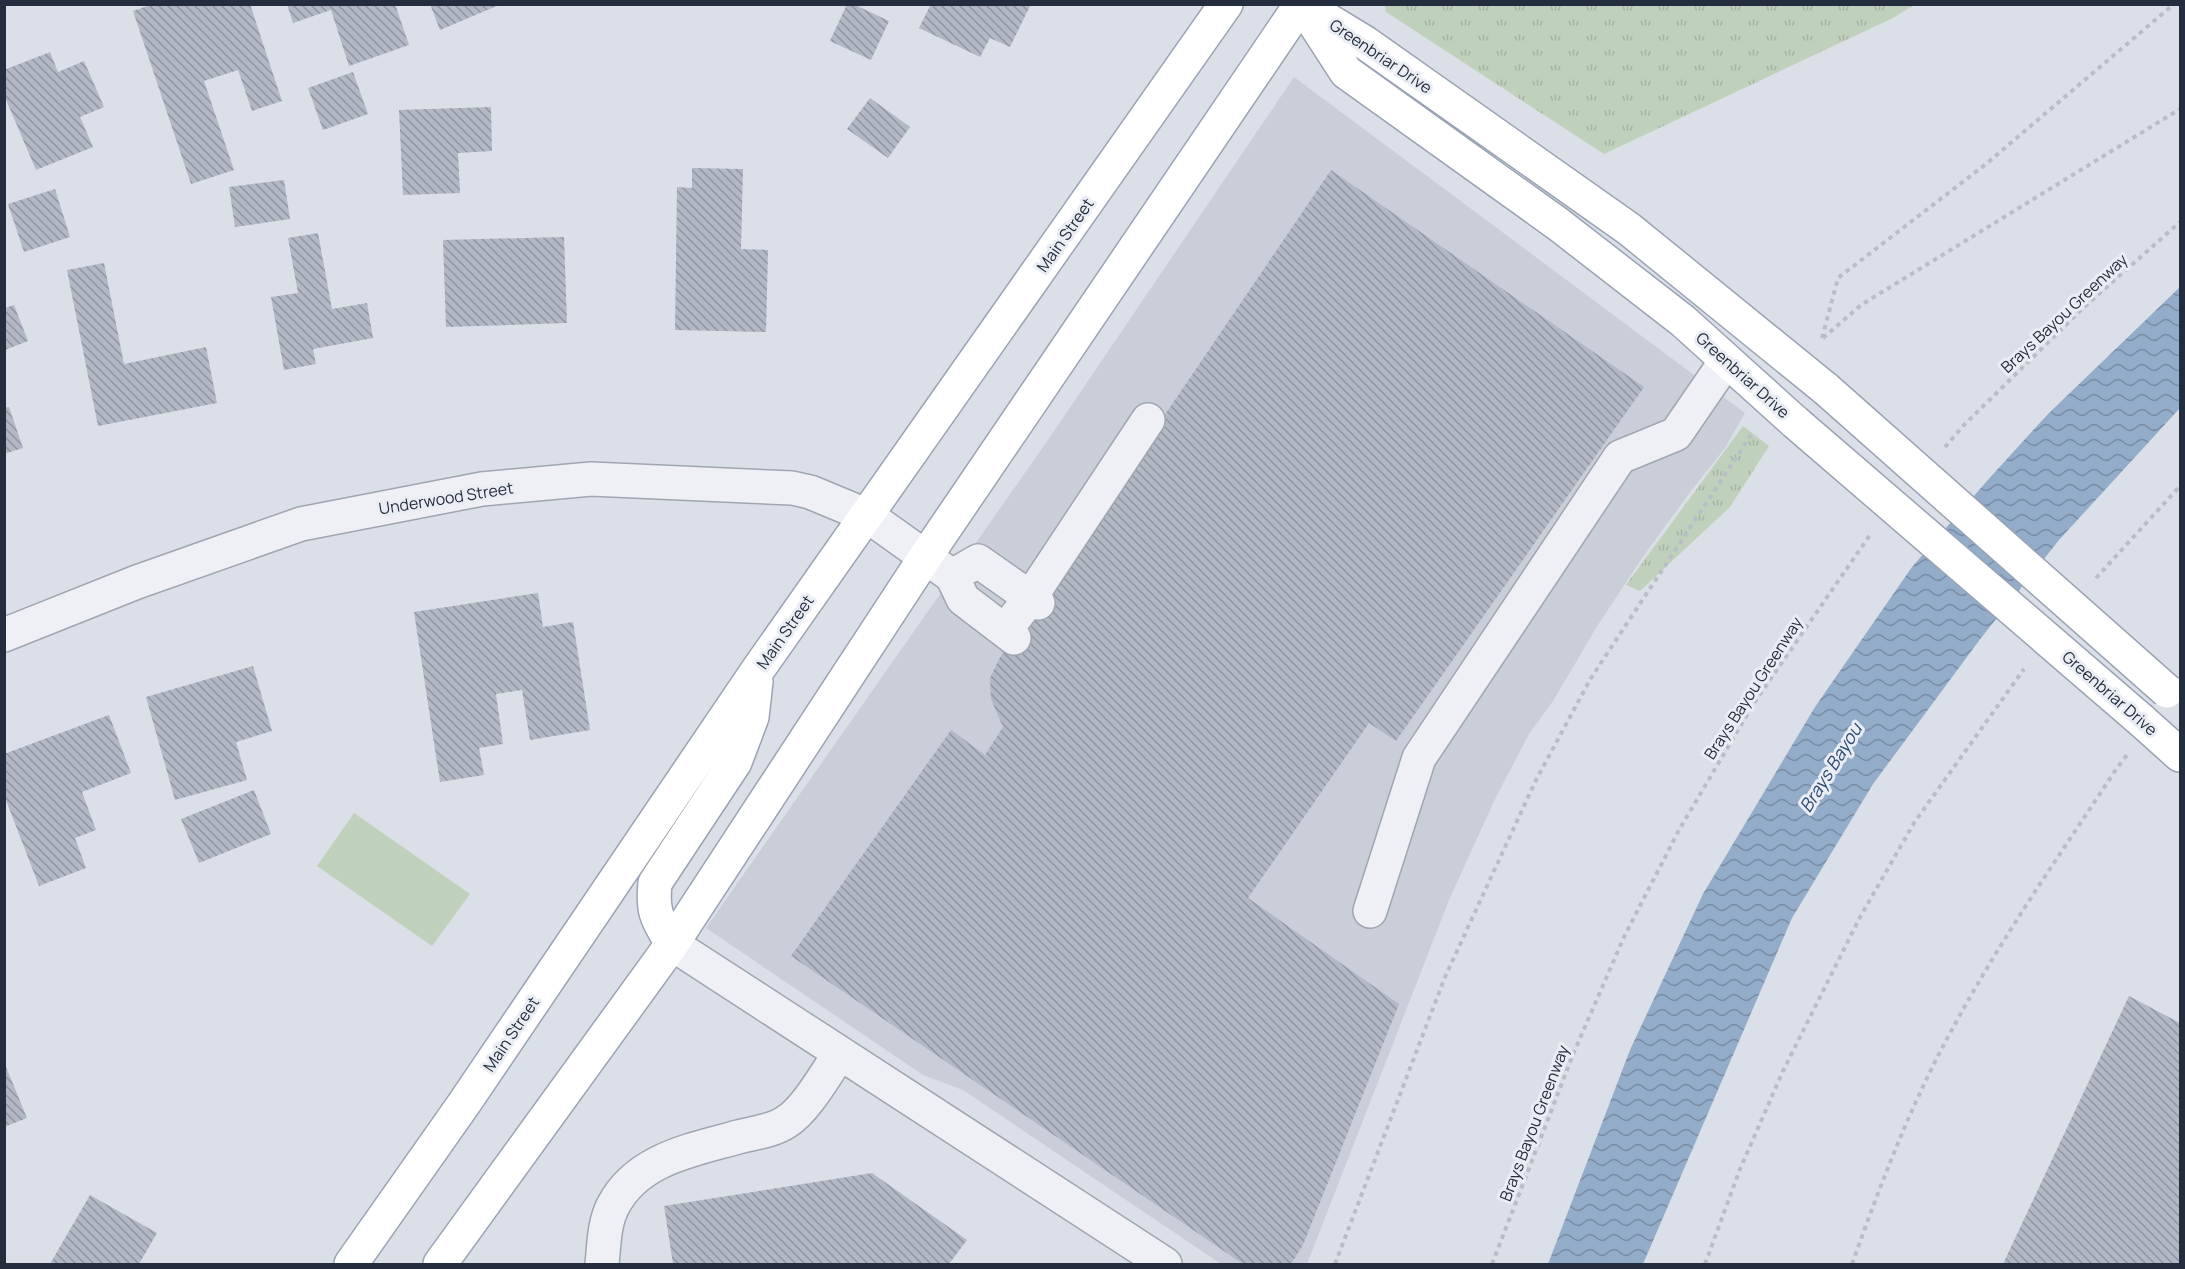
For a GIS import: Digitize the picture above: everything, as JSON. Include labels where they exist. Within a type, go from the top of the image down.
[{"type":"main road","name":"Main Street","points":[[351,1264],[463,1105],[758,671],[1226,4]]},
{"type":"main road","name":"Greenbriar Drive","points":[[1302,4],[1364,42],[1629,229],[1826,389],[2174,697]]},
{"type":"main road","name":"Greenbriar Drive","points":[[1302,4],[1346,72],[1558,224],[1683,321],[1795,422],[2181,755]]},
{"type":"main road","points":[[440,1264],[672,944],[926,556],[1302,4]]},
{"type":"main road","points":[[1603,259],[1629,229]]},
{"type":"main road","points":[[672,944],[657,918],[653,904],[655,883],[735,762],[752,717],[758,671]]},
{"type":"street","points":[[1370,911],[1419,758],[1620,457],[1676,434],[1726,361]]},
{"type":"street","points":[[1034,601],[978,561],[952,576],[963,599],[1009,634],[1034,601],[1148,420]]},
{"type":"street","name":"Underwood Street","points":[[4,635],[137,582],[301,524],[482,489],[591,479],[792,488],[810,492],[868,516],[952,576]]},
{"type":"street","points":[[672,944],[1165,1264]]},
{"type":"street","points":[[603,1264],[606,1225],[613,1206],[625,1188],[641,1173],[673,1155],[787,1122],[805,1104],[840,1053]]},
{"type":"path","points":[[2174,4],[1986,164],[1838,278],[1822,339],[1861,305],[2181,109]]},
{"type":"path","name":"Brays Bayou Greenway","points":[[1941,452],[1964,425],[2082,309],[2181,222]]},
{"type":"path","points":[[1335,1264],[1445,976],[1536,780],[1591,678],[1755,429]]},
{"type":"path","points":[[2095,579],[2181,486]]},
{"type":"path","name":"Brays Bayou Greenway","points":[[1492,1264],[1574,1052],[1624,937],[1678,830],[1754,703],[1874,531]]},
{"type":"path","points":[[1706,1263],[1740,1169],[1782,1071],[1859,919],[1914,823],[2030,661]]},
{"type":"path","points":[[1852,1264],[1918,1095],[1954,1025],[2005,940],[2145,724]]},
{"type":"shaded area","points":[[1294,77],[1745,413],[1725,448],[1642,558],[1596,628],[1553,701],[1529,734],[1495,799],[1449,900],[1307,1264],[1221,1264],[963,1090],[923,1075],[706,928],[1048,440]]},
{"type":"green space","points":[[1385,4],[1914,5],[1893,18],[1604,154],[1386,12]]},
{"type":"green space","points":[[1743,426],[1769,446],[1730,507],[1640,591],[1626,585]]},
{"type":"green space","points":[[354,813],[470,894],[432,946],[317,866]]},
{"type":"water","name":"Brays Bayou","points":[[2180,287],[2180,408],[2059,540],[1981,638],[1873,784],[1792,918],[1643,1264],[1548,1264],[1630,1050],[1703,894],[1815,707],[1912,567],[2048,414]]},
{"type":"building","points":[[153,4],[250,4],[282,101],[252,111],[238,70],[204,81],[234,170],[191,184],[133,11]]},
{"type":"building","points":[[287,4],[395,4],[409,45],[349,66],[331,10],[293,23]]},
{"type":"building","points":[[430,4],[499,4],[499,5],[440,30]]},
{"type":"building","points":[[847,4],[853,4],[889,21],[871,60],[830,41]]},
{"type":"building","points":[[931,4],[1031,4],[1010,47],[990,38],[980,57],[919,28]]},
{"type":"building","points":[[50,52],[58,72],[84,61],[104,107],[80,117],[93,147],[36,170],[4,95],[4,70]]},
{"type":"building","points":[[353,72],[368,114],[323,130],[308,88]]},
{"type":"building","points":[[870,98],[910,127],[888,158],[847,129]]},
{"type":"building","points":[[491,107],[492,151],[458,153],[460,193],[403,195],[399,110]]},
{"type":"building","points":[[692,168],[743,169],[741,249],[768,250],[766,332],[675,330],[677,187],[692,188]]},
{"type":"building","points":[[1331,170],[1644,387],[1396,741],[1369,723],[1248,898],[1399,1004],[1303,1245],[1291,1264],[1243,1264],[791,956],[951,730],[985,755],[1003,727],[991,699],[990,678],[999,659]]},
{"type":"building","points":[[284,180],[290,219],[235,227],[229,187]]},
{"type":"building","points":[[55,189],[70,237],[24,252],[8,204]]},
{"type":"building","points":[[318,233],[332,309],[367,303],[373,338],[313,349],[316,364],[284,370],[271,297],[298,293],[288,238]]},
{"type":"building","points":[[564,237],[567,323],[446,327],[443,240]]},
{"type":"building","points":[[104,263],[124,364],[206,347],[217,403],[98,426],[67,270]]},
{"type":"building","points":[[14,305],[28,341],[5,350],[5,308]]},
{"type":"building","points":[[9,407],[23,448],[4,454],[4,408]]},
{"type":"building","points":[[538,593],[543,627],[573,622],[590,730],[530,740],[522,690],[496,694],[503,744],[479,748],[484,775],[440,782],[414,612]]},
{"type":"building","points":[[253,666],[272,731],[236,742],[247,780],[175,800],[146,697]]},
{"type":"building","points":[[109,715],[131,773],[82,792],[96,830],[75,838],[86,868],[39,886],[4,795],[4,754]]},
{"type":"building","points":[[254,790],[271,834],[199,863],[181,819]]},
{"type":"building","points":[[2129,996],[2180,1023],[2180,1264],[2003,1264]]},
{"type":"building","points":[[4,1062],[27,1118],[4,1127]]},
{"type":"building","points":[[872,1173],[967,1240],[949,1264],[673,1264],[664,1206]]},
{"type":"building","points":[[90,1195],[157,1233],[139,1264],[50,1264]]}]
